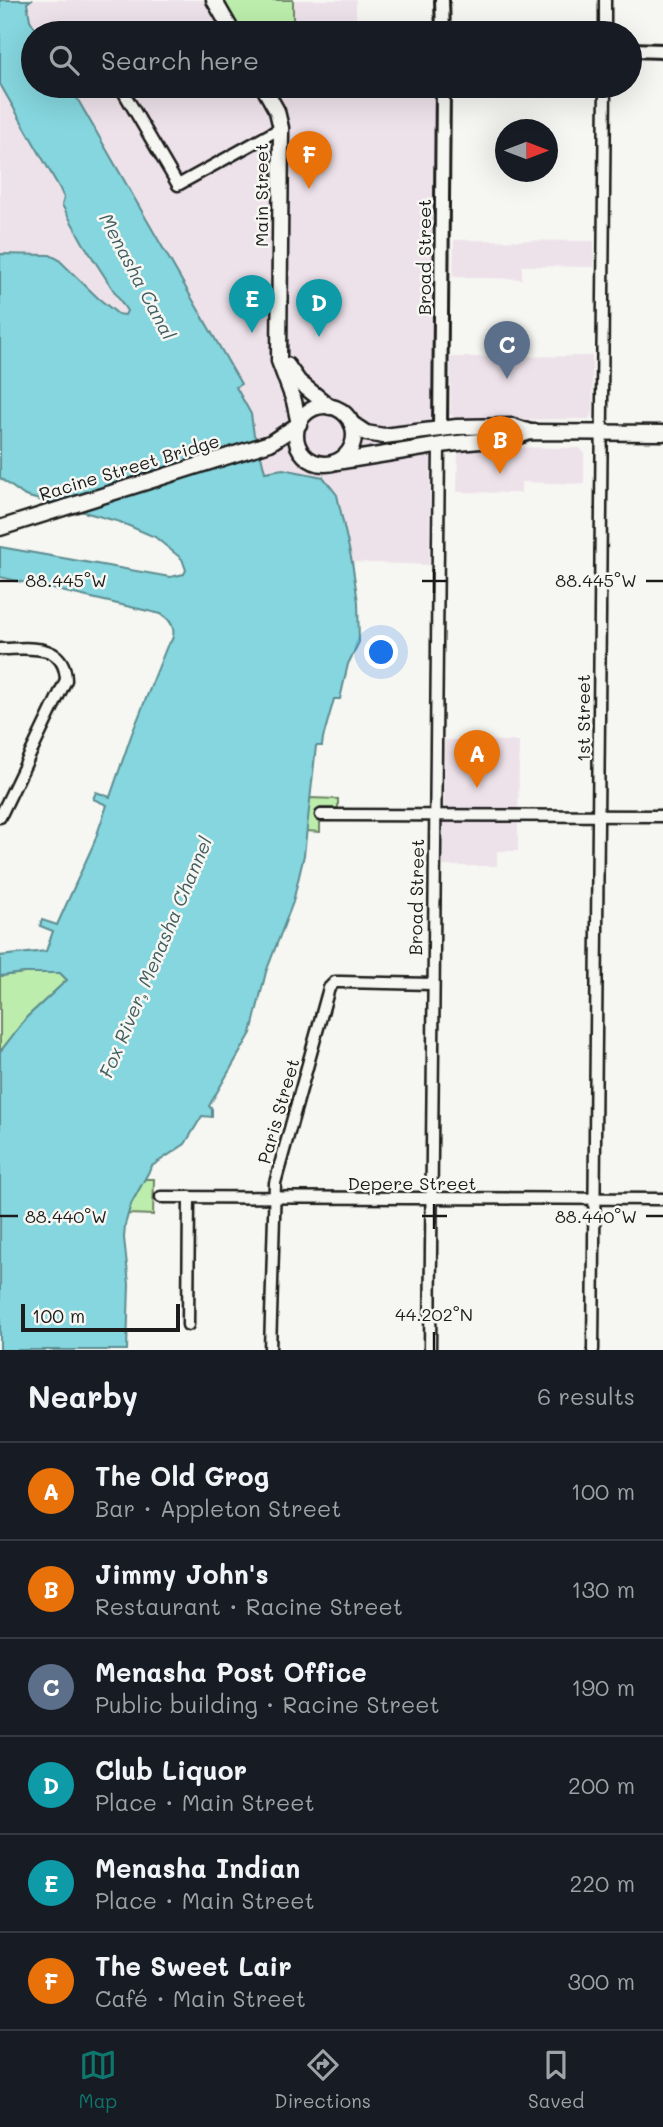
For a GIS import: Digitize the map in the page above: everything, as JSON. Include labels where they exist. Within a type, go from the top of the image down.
[{"type":"main road","points":[[214,0],[226,21]]},
{"type":"main road","name":"Main Street","points":[[270,98],[277,111],[281,128],[279,361],[294,401],[299,424]]},
{"type":"main road","points":[[280,351],[294,376],[330,407],[346,415],[351,423],[354,432],[350,450],[336,462]]},
{"type":"main road","points":[[302,452],[297,442],[299,424],[311,410],[330,407]]},
{"type":"main road","points":[[351,423],[366,433],[384,436],[440,428],[513,426],[530,432],[663,433]]},
{"type":"main road","name":"Racine Street Bridge","points":[[0,528],[270,443],[299,424]]},
{"type":"main road","points":[[270,443],[302,452],[317,463],[439,445],[513,438],[530,432]]},
{"type":"street","points":[[442,0],[443,21]]},
{"type":"street","points":[[605,0],[605,21]]},
{"type":"street","points":[[642,50],[663,51]]},
{"type":"street","points":[[127,98],[178,186],[281,128]]},
{"type":"street","name":"Broad Street","points":[[440,428],[443,98]]},
{"type":"street","name":"1st Street","points":[[593,1350],[605,98]]},
{"type":"street","name":"Broad Street","points":[[430,1350],[439,445]]},
{"type":"street","points":[[0,649],[52,652],[63,664],[66,680],[0,817]]},
{"type":"street","points":[[321,815],[663,816]]},
{"type":"street","name":"Paris Street","points":[[270,1350],[273,1197],[289,1129],[332,984],[433,984]]},
{"type":"street","name":"Depere Street","points":[[161,1197],[663,1199]]},
{"type":"street","points":[[188,1325],[189,1197]]},
{"type":"shaded area","points":[[356,0],[356,21],[31,21],[27,2]]},
{"type":"shaded area","points":[[0,84],[60,189],[64,198],[62,205],[83,243],[126,308],[125,315],[118,314],[98,298],[58,259],[50,255],[0,254]]},
{"type":"shaded area","points":[[77,98],[437,98],[429,565],[352,562],[337,494],[323,477],[265,473],[251,414],[236,386],[241,384]]},
{"type":"shaded area","points":[[454,240],[594,241],[594,267],[522,266],[522,279],[453,277]]},
{"type":"shaded area","points":[[592,356],[593,412],[589,419],[457,420],[449,413],[451,357]]},
{"type":"shaded area","points":[[458,447],[580,448],[584,453],[584,484],[521,482],[521,493],[457,492]]},
{"type":"shaded area","points":[[445,740],[519,741],[518,851],[497,851],[497,866],[443,866]]},
{"type":"green space","points":[[223,0],[293,0],[293,21],[234,21]]},
{"type":"green space","points":[[309,798],[338,799],[338,808],[320,808],[320,832],[306,831]]},
{"type":"green space","points":[[60,973],[67,980],[27,1017],[0,1052],[0,976]]},
{"type":"green space","points":[[144,1179],[154,1179],[153,1215],[128,1214],[131,1204]]},
{"type":"water","points":[[0,0],[31,0],[27,3],[31,21],[21,21],[21,98],[77,98],[241,384],[236,387],[251,414],[265,472],[283,469],[323,477],[337,495],[358,602],[359,642],[348,664],[340,699],[334,699],[322,746],[316,746],[304,855],[293,902],[266,972],[251,1033],[209,1106],[212,1109],[212,1117],[202,1116],[185,1144],[152,1166],[131,1204],[124,1238],[129,1284],[127,1350],[0,1350],[0,1052],[27,1017],[67,980],[60,973],[0,976],[0,956],[46,951],[53,931],[40,926],[42,920],[57,925],[94,843],[107,805],[93,799],[96,792],[110,797],[131,736],[167,646],[173,638],[173,629],[161,614],[0,577],[0,547],[170,577],[184,574],[186,570],[182,559],[155,537],[120,522],[25,496],[0,478],[0,254],[50,255],[58,259],[118,314],[125,315],[127,311],[83,243],[62,205],[64,198],[60,189],[0,84]]},
{"type":"place","name":"The Sweet Lair","points":[[309,189]]},
{"type":"place","name":"Menasha Indian","points":[[252,333]]},
{"type":"place","name":"Club Liquor","points":[[319,337]]},
{"type":"place","name":"Menasha Post Office","points":[[507,379]]},
{"type":"place","name":"Jimmy John's","points":[[500,474]]},
{"type":"place","name":"The Old Grog","points":[[477,788]]},
{"type":"water label","name":"Menasha Canal","points":[[138,276]]},
{"type":"water label","name":"Fox River, Menasha Channel","points":[[155,957]]}]
